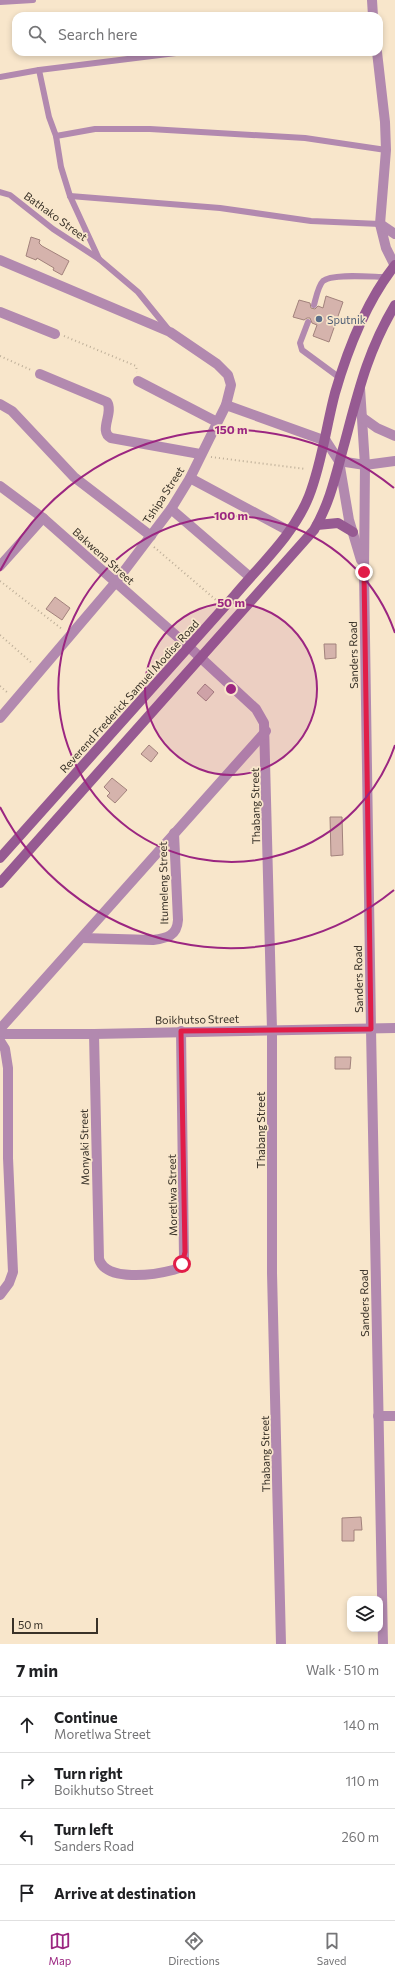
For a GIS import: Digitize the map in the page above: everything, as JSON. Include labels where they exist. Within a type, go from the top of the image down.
[{"type":"main road","name":"Reverend Frederick Samuel Modise Road","points":[[2,852],[189,647],[289,531],[300,515],[309,496],[317,471],[326,441],[335,394],[354,337],[368,308],[395,265]]},
{"type":"main road","points":[[0,882],[288,561],[317,524],[331,494],[359,387],[372,349],[395,305]]},
{"type":"main road","points":[[317,524],[338,523],[353,532]]},
{"type":"street","points":[[372,0],[373,12]]},
{"type":"street","points":[[378,56],[386,122],[386,150],[380,224],[386,248],[395,265]]},
{"type":"street","points":[[380,224],[395,234]]},
{"type":"street","name":"Tshipa Street","points":[[0,260],[170,332],[217,364],[228,375],[231,390],[226,404],[190,478],[171,508],[115,583],[41,672],[0,718]]},
{"type":"street","points":[[0,312],[55,334]]},
{"type":"street","points":[[40,374],[107,402],[109,410],[105,431],[107,436],[200,455]]},
{"type":"street","points":[[138,381],[217,422]]},
{"type":"street","name":"Sanders Road","points":[[359,387],[363,418],[365,465],[364,572],[383,1644]]},
{"type":"street","points":[[0,404],[12,411],[74,477],[149,538]]},
{"type":"street","points":[[226,404],[326,441],[339,461],[353,532],[364,572]]},
{"type":"street","points":[[363,418],[377,428],[395,436]]},
{"type":"street","points":[[339,461],[353,465],[395,461]]},
{"type":"street","points":[[190,478],[289,531]]},
{"type":"street","name":"Bakwena Street","points":[[0,486],[42,518],[189,647]]},
{"type":"street","points":[[171,508],[250,577]]},
{"type":"street","points":[[0,566],[42,518]]},
{"type":"street","name":"Thabang Street","points":[[189,647],[256,709],[261,715],[266,731],[272,1030],[272,1273],[281,1644]]},
{"type":"street","name":"Itumeleng Street","points":[[0,1028],[266,731]]},
{"type":"street","name":"Itumeleng Street","points":[[82,938],[153,940],[164,939],[173,935],[177,929],[178,920],[174,833]]},
{"type":"street","name":"Boikhutso Street","points":[[0,1034],[94,1034],[181,1031],[395,1028]]},
{"type":"street","name":"Moretlwa Street","points":[[99,1259],[103,1268],[107,1271],[128,1275],[174,1270],[179,1268],[184,1258],[181,1031]]},
{"type":"street","name":"Monyaki Street","points":[[94,1034],[99,1259]]},
{"type":"street","points":[[0,1041],[6,1049],[8,1068],[8,1158],[13,1272],[7,1287],[0,1295]]},
{"type":"street","points":[[0,1166],[8,1158]]},
{"type":"street","points":[[378,1416],[395,1416]]},
{"type":"lane","points":[[0,2],[33,0]]},
{"type":"lane","points":[[0,76],[152,56]]},
{"type":"lane","points":[[39,70],[44,98],[56,136],[61,167],[70,196],[99,259]]},
{"type":"lane","points":[[56,136],[95,129],[150,128],[305,138],[386,150]]},
{"type":"lane","points":[[0,188],[10,195]]},
{"type":"lane","name":"Bathako Street","points":[[0,192],[10,195],[53,229],[99,259],[138,292],[170,332]]},
{"type":"lane","points":[[70,196],[220,208],[311,221],[380,224]]},
{"type":"lane","points":[[314,305],[320,285],[328,279],[359,277],[386,278]]},
{"type":"lane","points":[[308,322],[300,343],[304,354],[340,378]]},
{"type":"path","points":[[55,334],[62,335],[136,366],[138,381]]},
{"type":"path","points":[[0,356],[40,374]]},
{"type":"path","points":[[200,455],[317,471]]},
{"type":"path","points":[[149,538],[224,607]]},
{"type":"path","points":[[0,581],[71,636]]},
{"type":"path","points":[[0,635],[41,672]]},
{"type":"building","points":[[31,237],[40,240],[39,243],[42,246],[69,261],[62,275],[53,270],[54,268],[37,258],[36,260],[26,256]]},
{"type":"building","name":"Sputnik","points":[[326,296],[343,302],[329,342],[313,336],[317,325],[312,323],[310,318],[304,320],[293,317],[299,300],[310,303],[311,308],[315,309],[318,306],[323,308]]},
{"type":"building","points":[[55,597],[70,608],[62,620],[46,609]]},
{"type":"building","points":[[324,644],[336,644],[336,658],[325,659]]},
{"type":"building","points":[[205,684],[214,692],[206,701],[197,693]]},
{"type":"building","points":[[149,745],[158,753],[151,762],[141,754]]},
{"type":"building","points":[[112,778],[127,790],[115,803],[107,796],[110,793],[104,787]]},
{"type":"building","points":[[330,817],[342,817],[343,855],[331,856]]},
{"type":"building","points":[[335,1057],[351,1057],[350,1069],[335,1069]]},
{"type":"building","points":[[361,1517],[362,1530],[354,1530],[354,1541],[342,1541],[342,1518]]},
{"type":"place","name":"Sputnik","points":[[319,319]]},
{"type":"route","points":[[182,1264],[185,1252],[181,1031],[371,1029],[364,572]]}]
